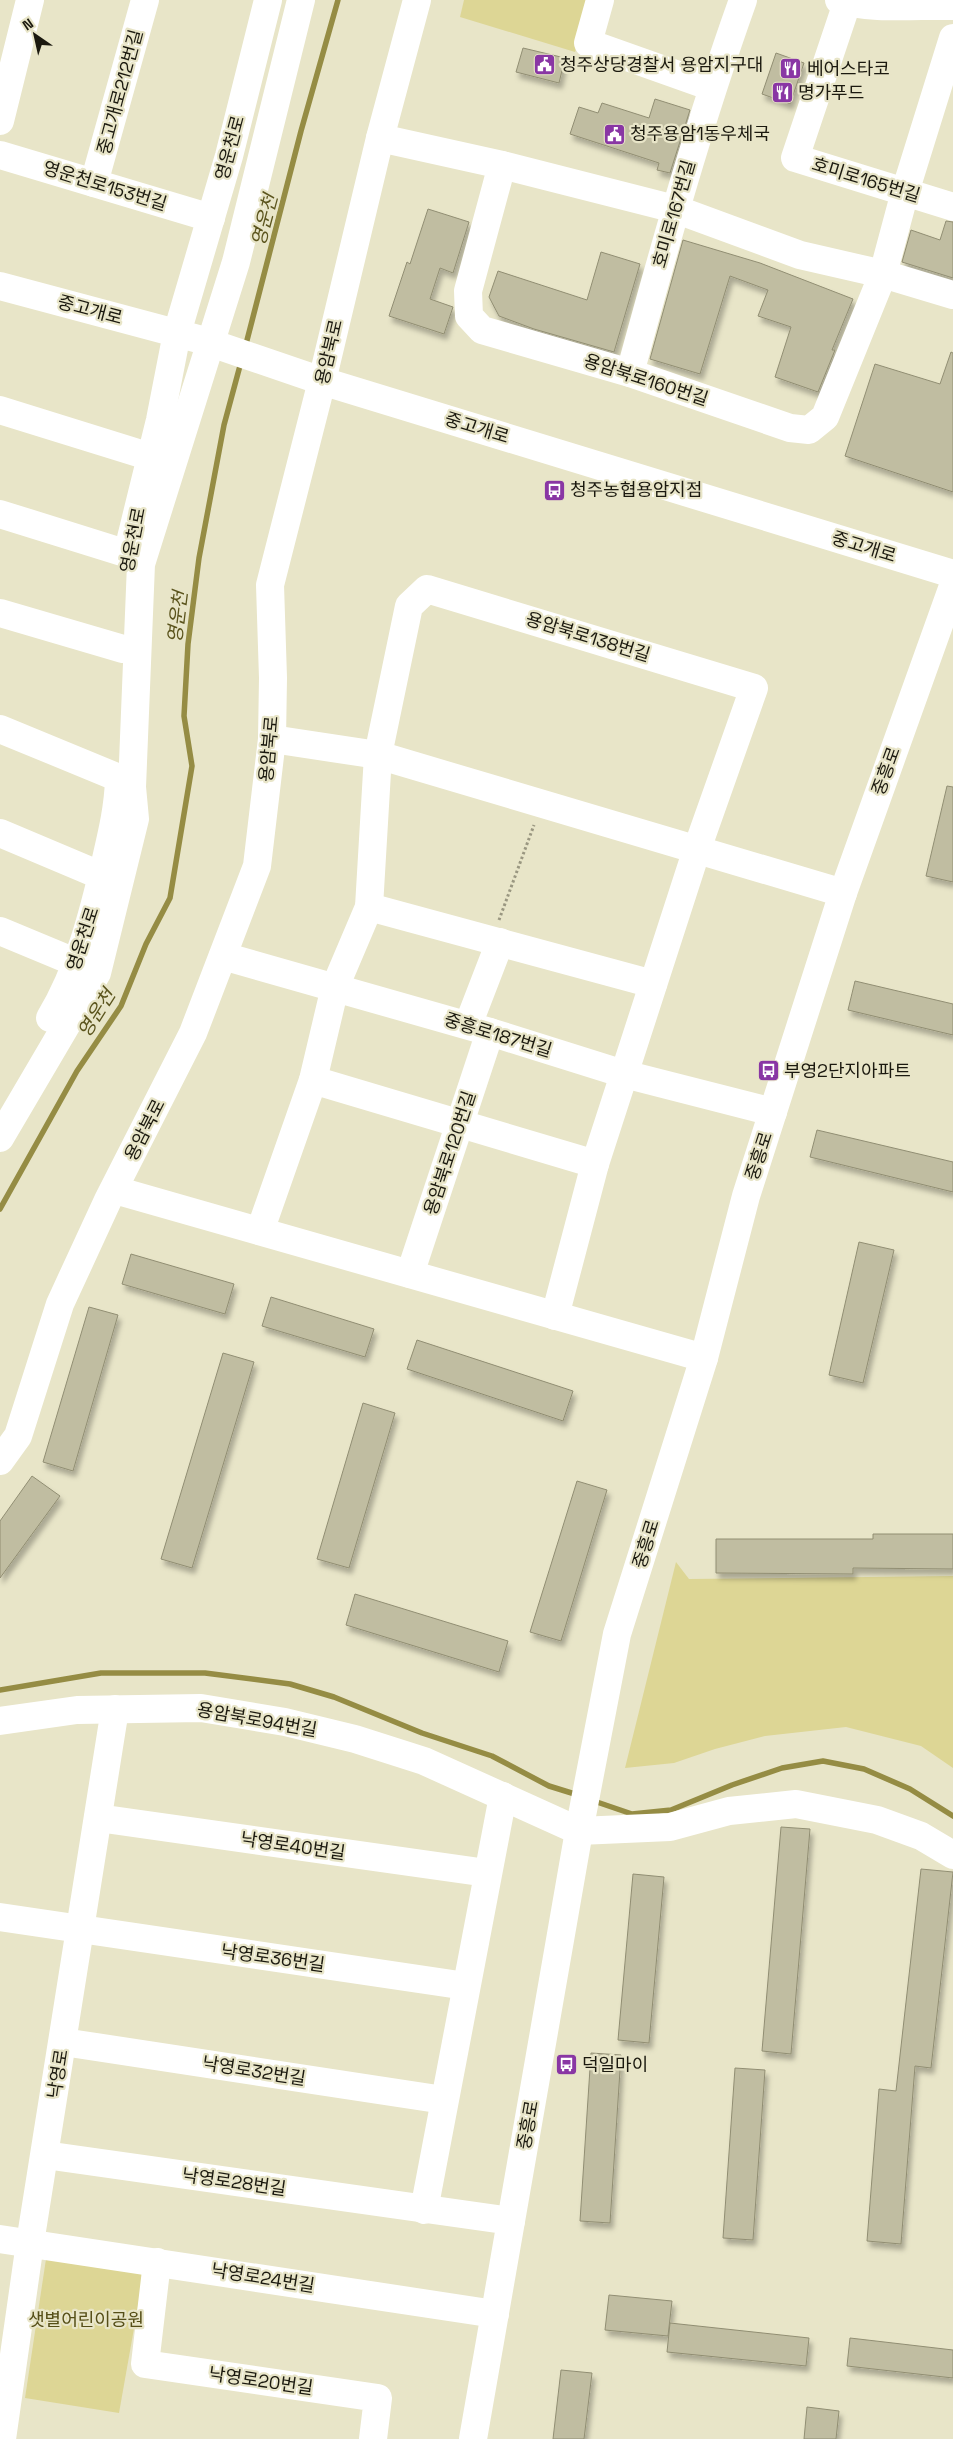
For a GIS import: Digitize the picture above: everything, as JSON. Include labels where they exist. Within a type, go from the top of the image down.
[{"type":"street","points":[[0,121],[30,0]]},
{"type":"street","name":"중고개로212번길","points":[[94,183],[145,0]]},
{"type":"street","name":"영운천로","points":[[0,1100],[62,998],[77,963],[102,876],[118,805],[125,566],[151,457],[190,336],[211,218],[229,156],[268,0]]},
{"type":"street","points":[[0,1138],[97,973],[135,819],[132,787],[141,564],[236,262],[301,0]]},
{"type":"street","name":"용암북로","points":[[0,1461],[18,1436],[60,1304],[108,1200],[115,1190],[193,1033],[257,866],[272,739],[273,678],[270,585],[322,381],[380,138],[417,0]]},
{"type":"street","points":[[600,0],[588,43],[712,87]]},
{"type":"street","name":"호미로167번길","points":[[630,374],[675,209],[712,87],[743,0]]},
{"type":"street","points":[[845,1],[953,6]]},
{"type":"street","name":"호미로165번길","points":[[845,1],[795,158],[953,207]]},
{"type":"street","name":"용암북로160번길","points":[[502,165],[468,291],[469,316],[482,330],[630,374],[790,428],[809,430],[825,417],[883,274],[905,192],[953,38]]},
{"type":"street","points":[[380,138],[502,165],[675,209],[800,255],[883,274],[953,295]]},
{"type":"street","name":"영운천로153번길","points":[[0,155],[211,218]]},
{"type":"street","name":"중고개로","points":[[0,286],[190,336],[322,381],[953,574]]},
{"type":"street","points":[[0,410],[151,457]]},
{"type":"street","points":[[0,514],[128,554]]},
{"type":"street","name":"중흥로","points":[[473,2439],[581,1821],[617,1634],[704,1358],[746,1196],[843,893],[953,586]]},
{"type":"street","name":"용암북로138번길","points":[[260,1231],[313,1080],[335,987],[369,906],[378,755],[409,606],[427,589],[754,688],[697,849],[624,1074]]},
{"type":"street","points":[[0,612],[123,648]]},
{"type":"street","points":[[0,729],[119,778]]},
{"type":"street","points":[[272,739],[378,755],[843,893]]},
{"type":"street","points":[[0,833],[102,876]]},
{"type":"street","points":[[369,906],[653,984]]},
{"type":"street","points":[[0,931],[77,963]]},
{"type":"street","points":[[479,1029],[496,941]]},
{"type":"street","name":"중흥로187번길","points":[[223,956],[479,1029],[624,1074],[773,1112]]},
{"type":"street","name":"용암북로120번길","points":[[410,1274],[460,1124],[479,1029]]},
{"type":"street","points":[[555,1316],[595,1164],[624,1074]]},
{"type":"street","points":[[313,1080],[595,1164]]},
{"type":"street","points":[[115,1190],[704,1358]]},
{"type":"street","name":"용암북로94번길","points":[[0,1720],[77,1710],[201,1708],[285,1722],[355,1739],[424,1761],[503,1796],[581,1821]]},
{"type":"street","name":"낙영로","points":[[2,2439],[30,2243],[115,1709]]},
{"type":"street","points":[[424,2210],[503,1796]]},
{"type":"street","points":[[581,1821],[670,1827],[729,1812],[796,1804],[877,1820],[921,1836],[953,1855]]},
{"type":"street","name":"낙영로40번길","points":[[98,1818],[487,1873]]},
{"type":"street","name":"낙영로36번길","points":[[0,1916],[464,1995]]},
{"type":"street","name":"낙영로32번길","points":[[63,2042],[444,2100]]},
{"type":"street","name":"낙영로28번길","points":[[45,2155],[511,2221]]},
{"type":"street","name":"낙영로24번길","points":[[0,2239],[495,2314]]},
{"type":"street","name":"낙영로20번길","points":[[157,2262],[145,2364],[378,2398],[373,2439]]},
{"type":"path","points":[[496,941],[542,804]]},
{"type":"green space","points":[[464,0],[594,0],[575,52],[460,17]]},
{"type":"green space","points":[[676,1562],[689,1579],[953,1576],[953,1768],[921,1746],[846,1727],[765,1736],[715,1749],[674,1763],[625,1768]]},
{"type":"green space","name":"샛별어린이공원","points":[[46,2259],[144,2272],[119,2413],[25,2398]]},
{"type":"building","name":"청주상당경찰서 용암지구대","points":[[523,48],[565,58],[559,83],[516,72]]},
{"type":"building","points":[[776,53],[804,63],[790,104],[762,94]]},
{"type":"building","points":[[655,99],[690,110],[670,173],[657,170],[659,163],[570,134],[579,107],[598,113],[602,103],[649,118]]},
{"type":"building","points":[[428,209],[469,222],[453,273],[440,268],[430,299],[453,307],[444,334],[389,316],[407,262],[410,264]]},
{"type":"building","points":[[946,221],[953,222],[953,278],[902,262],[911,230],[940,240]]},
{"type":"building","points":[[683,240],[760,263],[853,299],[832,350],[835,350],[818,392],[775,377],[791,327],[758,316],[768,290],[730,276],[700,374],[650,359]]},
{"type":"building","points":[[601,252],[640,264],[614,352],[534,329],[499,316],[489,297],[498,271],[587,300]]},
{"type":"building","points":[[951,352],[953,353],[953,492],[845,456],[875,364],[940,384]]},
{"type":"building","points":[[947,786],[953,787],[953,882],[926,876]]},
{"type":"building","points":[[855,981],[953,1004],[953,1035],[848,1010]]},
{"type":"building","points":[[817,1130],[953,1162],[953,1192],[810,1157]]},
{"type":"building","points":[[859,1242],[894,1250],[863,1383],[829,1375]]},
{"type":"building","points":[[131,1254],[234,1284],[225,1314],[122,1284]]},
{"type":"building","points":[[271,1297],[374,1329],[365,1357],[262,1326]]},
{"type":"building","points":[[89,1307],[118,1315],[73,1471],[43,1462]]},
{"type":"building","points":[[417,1340],[573,1391],[563,1421],[407,1369]]},
{"type":"building","points":[[223,1353],[254,1362],[192,1568],[161,1559]]},
{"type":"building","points":[[363,1403],[395,1413],[349,1568],[317,1559]]},
{"type":"building","points":[[32,1476],[60,1496],[0,1578],[0,1521]]},
{"type":"building","points":[[577,1481],[607,1490],[561,1641],[530,1632]]},
{"type":"building","points":[[873,1534],[953,1534],[953,1569],[853,1568],[853,1574],[716,1573],[716,1539],[873,1539]]},
{"type":"building","points":[[355,1594],[508,1641],[499,1672],[346,1625]]},
{"type":"building","points":[[781,1827],[810,1829],[791,2054],[762,2051]]},
{"type":"building","points":[[921,1869],[953,1872],[931,2068],[915,2066],[901,2244],[867,2241],[879,2089],[896,2091]]},
{"type":"building","points":[[633,1874],[664,1877],[649,2043],[618,2040]]},
{"type":"building","points":[[591,2053],[621,2055],[610,2223],[580,2221]]},
{"type":"building","points":[[735,2068],[765,2070],[753,2240],[723,2238]]},
{"type":"building","points":[[609,2295],[672,2301],[668,2336],[605,2330]]},
{"type":"building","points":[[670,2323],[809,2338],[806,2366],[667,2352]]},
{"type":"building","points":[[850,2338],[953,2350],[953,2378],[847,2366]]},
{"type":"building","points":[[561,2370],[592,2373],[584,2439],[553,2439]]},
{"type":"building","points":[[807,2407],[839,2411],[836,2439],[804,2439]]},
{"type":"waterway","name":"영운천","points":[[245,348],[301,131],[338,0]]},
{"type":"waterway","name":"영운천","points":[[0,1209],[77,1071],[121,1006],[146,944],[170,898],[192,766],[184,716],[188,644],[199,558],[224,425],[241,362]]},
{"type":"waterway","points":[[0,1690],[101,1673],[205,1673],[290,1684],[334,1697],[422,1733],[492,1756],[549,1786],[578,1795]]},
{"type":"waterway","points":[[591,1800],[632,1814],[671,1810],[732,1785],[782,1768],[823,1761],[864,1769],[910,1789],[953,1816]]},
{"type":"place","name":"청주상당경찰서 용암지구대","points":[[544,65]]},
{"type":"place","name":"베어스타코","points":[[791,69]]},
{"type":"place","name":"명가푸드","points":[[782,93]]},
{"type":"place","name":"청주용암1동우체국","points":[[614,134]]},
{"type":"place","name":"청주농협용암지점","points":[[554,490]]},
{"type":"place","name":"부영2단지아파트","points":[[768,1071]]},
{"type":"place","name":"덕일마이","points":[[566,2065]]}]
